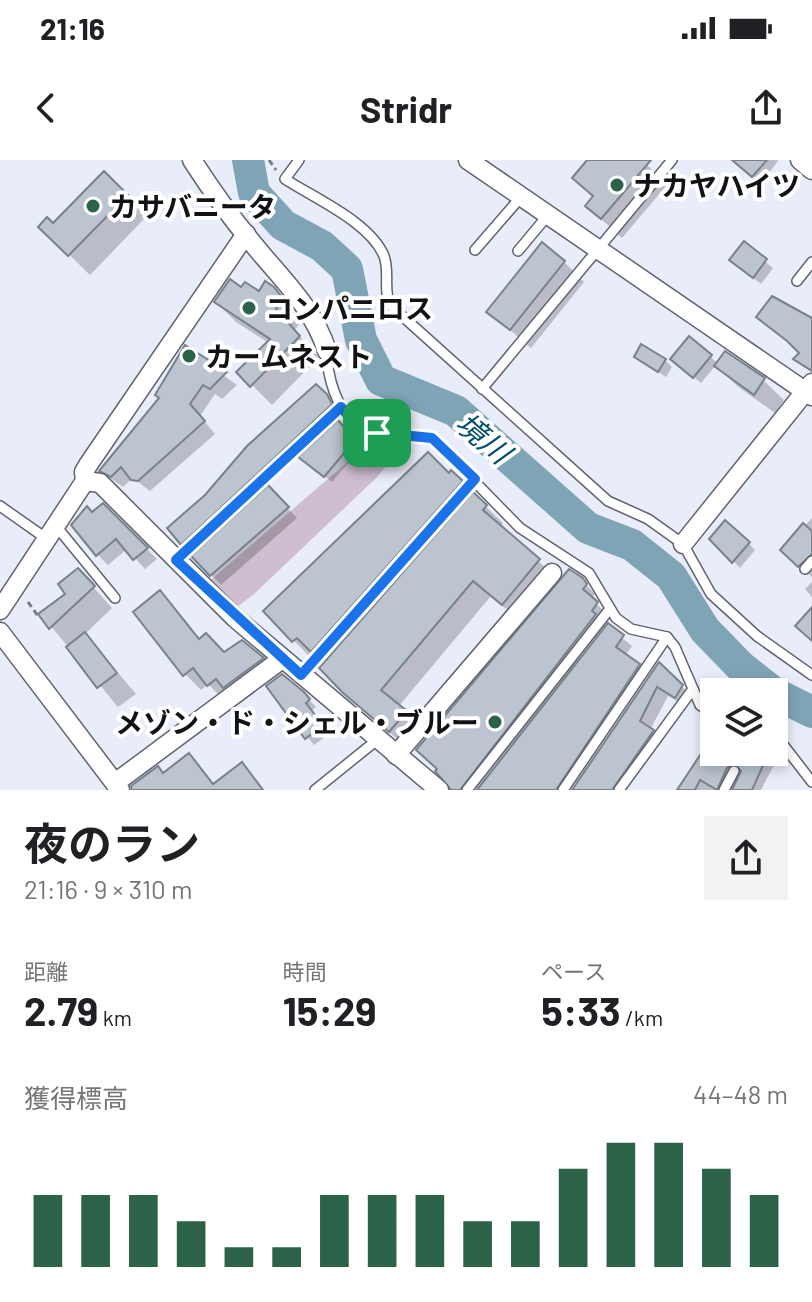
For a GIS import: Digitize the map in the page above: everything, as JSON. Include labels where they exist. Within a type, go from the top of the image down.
[{"type":"street","points":[[192,160],[246,234],[307,308],[327,351]]},
{"type":"street","points":[[468,160],[810,390],[683,544]]},
{"type":"street","points":[[800,160],[812,170]]},
{"type":"street","points":[[0,610],[85,481],[84,472],[88,465],[246,234]]},
{"type":"street","points":[[85,481],[100,483],[176,560],[282,659],[439,790]]},
{"type":"street","points":[[396,755],[552,573]]},
{"type":"street","points":[[0,632],[117,786],[282,659]]},
{"type":"lane","points":[[299,160],[285,179],[371,236],[387,263],[390,305],[608,501],[648,519],[683,544],[711,594],[757,636],[812,675]]},
{"type":"lane","points":[[482,389],[672,160]]},
{"type":"lane","points":[[475,250],[521,197]]},
{"type":"lane","points":[[518,251],[548,215]]},
{"type":"lane","points":[[797,281],[812,262]]},
{"type":"lane","points":[[327,351],[329,375],[341,407],[361,431],[432,438],[520,528],[589,573],[609,610],[631,629],[667,637],[675,647],[700,705]]},
{"type":"lane","points":[[176,560],[341,407]]},
{"type":"lane","points":[[301,675],[475,479]]},
{"type":"lane","points":[[0,506],[51,533],[115,598]]},
{"type":"lane","points":[[467,790],[609,610]]},
{"type":"lane","points":[[563,790],[667,637]]},
{"type":"lane","points":[[619,790],[693,689]]},
{"type":"lane","points":[[315,790],[377,740]]},
{"type":"lane","points":[[788,751],[812,782]]},
{"type":"lane","points":[[724,790],[734,771]]},
{"type":"path","points":[[31,607],[38,616]]},
{"type":"shaded area","points":[[358,438],[404,438],[404,445],[376,478],[254,594],[237,607],[231,606],[207,583],[351,459]]},
{"type":"building","points":[[587,160],[651,160],[601,219],[585,206],[593,196],[572,178]]},
{"type":"building","points":[[732,160],[767,160],[752,177]]},
{"type":"building","name":"カサバニータ","points":[[104,171],[128,195],[68,256],[38,227],[47,217],[53,223]]},
{"type":"building","points":[[744,241],[767,259],[753,278],[729,260]]},
{"type":"building","points":[[542,242],[565,261],[510,330],[486,312]]},
{"type":"building","points":[[230,279],[241,287],[245,282],[259,291],[265,281],[274,287],[283,298],[276,309],[300,336],[250,387],[236,372],[270,339],[214,302]]},
{"type":"building","points":[[772,296],[812,318],[812,371],[793,359],[799,353],[756,317]]},
{"type":"building","points":[[689,336],[712,355],[693,378],[670,359]]},
{"type":"building","points":[[641,344],[666,359],[658,372],[634,357]]},
{"type":"building","points":[[185,345],[227,372],[210,389],[203,385],[190,404],[205,421],[138,481],[131,480],[121,467],[111,477],[99,471],[159,398],[155,395]]},
{"type":"building","points":[[725,351],[765,378],[754,395],[714,366]]},
{"type":"building","points":[[316,384],[332,404],[181,545],[167,528],[205,495],[247,446]]},
{"type":"building","points":[[338,420],[355,440],[324,477],[298,457]]},
{"type":"building","points":[[428,452],[449,473],[451,470],[463,481],[311,652],[297,638],[292,642],[263,611]]},
{"type":"building","points":[[268,485],[289,507],[210,576],[191,556]]},
{"type":"building","points":[[473,492],[487,505],[483,510],[540,559],[502,605],[473,581],[381,690],[407,711],[389,732],[319,668]]},
{"type":"building","points":[[103,503],[148,548],[133,560],[116,539],[96,556],[71,525],[87,506],[92,512]]},
{"type":"building","points":[[725,520],[750,542],[732,563],[709,539]]},
{"type":"building","points":[[803,523],[812,531],[812,554],[798,567],[780,550]]},
{"type":"building","points":[[78,568],[95,586],[49,629],[38,614],[65,594],[58,584]]},
{"type":"building","points":[[569,569],[583,578],[587,584],[583,589],[598,602],[592,611],[596,614],[460,790],[451,790],[435,771],[437,769],[416,750]]},
{"type":"building","points":[[160,590],[199,639],[206,633],[224,652],[242,640],[264,658],[223,688],[216,679],[207,686],[193,668],[183,676],[133,612]]},
{"type":"building","points":[[812,607],[812,641],[795,626]]},
{"type":"building","points":[[608,623],[624,635],[616,647],[640,664],[556,790],[477,790]]},
{"type":"building","points":[[85,632],[117,673],[97,688],[66,647]]},
{"type":"building","points":[[659,662],[683,685],[675,698],[657,687],[640,721],[654,730],[612,790],[572,790]]},
{"type":"building","points":[[282,674],[310,699],[306,703],[323,725],[305,739],[266,686]]},
{"type":"building","points":[[189,753],[213,784],[242,762],[263,790],[132,790],[131,786],[158,766],[163,773]]},
{"type":"building","points":[[700,755],[700,766],[730,766],[717,790],[700,780],[695,790],[677,790]]},
{"type":"building","points":[[736,766],[763,766],[752,790],[732,790],[741,771]]},
{"type":"waterway","name":"境川","points":[[248,160],[254,193],[283,225],[322,246],[347,269],[361,340],[381,380],[456,411],[588,528],[632,545],[671,576],[705,630],[755,678]]},
{"type":"waterway","name":"境川","points":[[788,700],[812,712]]},
{"type":"place","name":"ナカヤハイツ","points":[[617,185]]},
{"type":"place","name":"カサバニータ","points":[[93,206]]},
{"type":"place","name":"コンパニロス","points":[[249,308]]},
{"type":"place","name":"カームネスト","points":[[189,356]]},
{"type":"place","name":"メゾン・ド・シェル・ブルー","points":[[495,722]]},
{"type":"route","points":[[341,407],[356,429],[377,433],[419,434],[432,438],[475,479],[370,601],[301,675],[235,618],[176,560],[341,407]]}]
